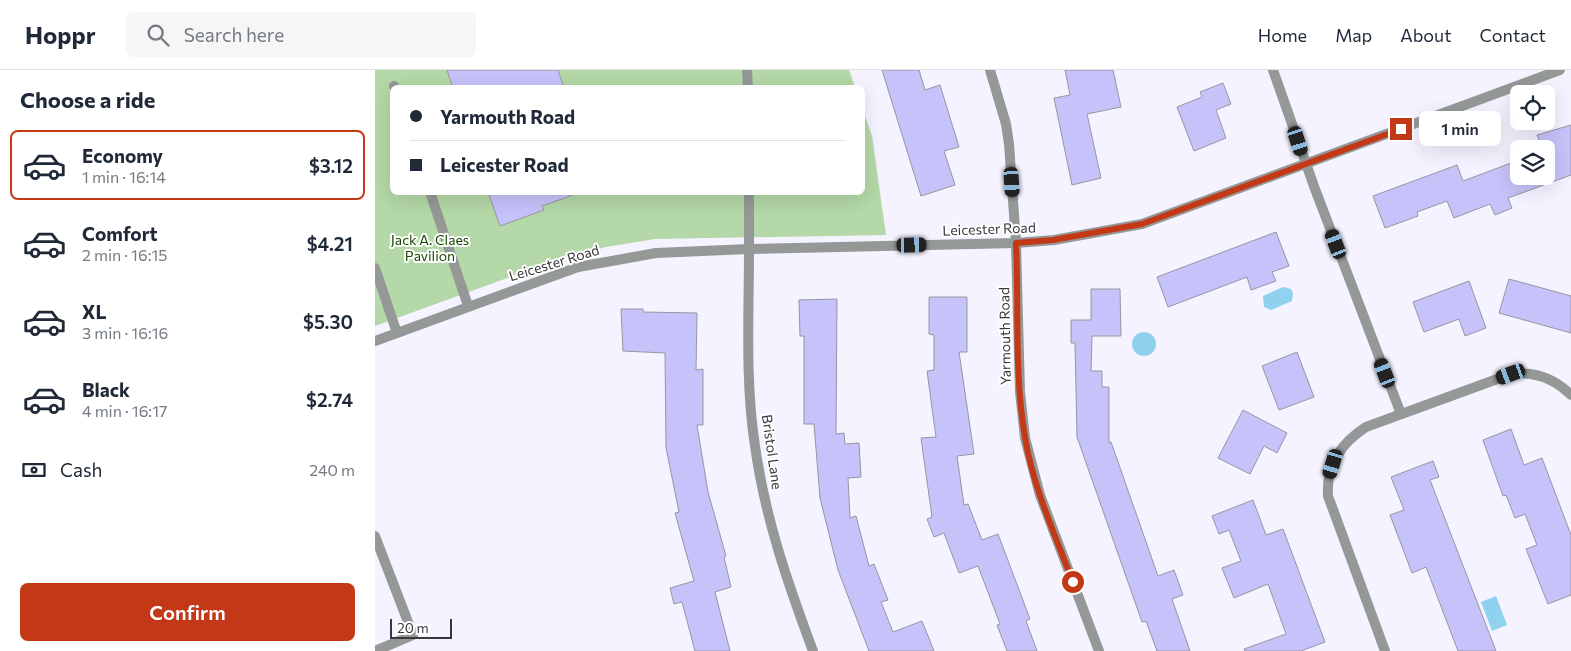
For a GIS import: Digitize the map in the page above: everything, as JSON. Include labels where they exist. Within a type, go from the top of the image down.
[{"type":"street","points":[[747,70],[747,85]]},
{"type":"street","name":"Yarmouth Road","points":[[990,70],[1006,124],[1016,243],[1020,392],[1025,438],[1041,495],[1099,651]]},
{"type":"street","points":[[1273,70],[1306,165],[1401,414]]},
{"type":"street","name":"Leicester Road","points":[[375,341],[578,268],[615,259],[656,253],[749,249],[1016,243],[1053,240],[1142,224],[1560,70]]},
{"type":"street","points":[[431,195],[468,306]]},
{"type":"street","name":"Bristol Lane","points":[[749,195],[750,389],[755,446],[777,553],[813,651]]},
{"type":"street","points":[[375,268],[397,333]]},
{"type":"street","points":[[1385,651],[1332,510],[1327,482],[1341,448],[1352,436],[1367,427],[1511,374],[1526,372],[1555,381],[1571,395]]},
{"type":"street","points":[[375,536],[413,635],[375,651]]},
{"type":"green space","name":"Jack A. Claes Pavilion","points":[[375,70],[849,70],[854,85],[390,85],[390,195],[865,195],[865,116],[872,136],[886,235],[655,239],[606,247],[560,259],[375,326]]},
{"type":"water","points":[[1283,287],[1291,289],[1293,293],[1292,301],[1271,310],[1264,307],[1263,296]]},
{"type":"water","points":[[1144,332],[1152,336],[1156,344],[1152,352],[1144,356],[1136,352],[1132,344],[1136,336]]},
{"type":"water","points":[[1496,596],[1507,625],[1492,631],[1481,602]]},
{"type":"building","points":[[447,70],[558,70],[563,85],[452,85]]},
{"type":"building","points":[[882,70],[919,70],[925,90],[940,85],[959,147],[944,151],[955,185],[921,196]]},
{"type":"building","points":[[1065,70],[1113,70],[1121,107],[1087,114],[1101,178],[1072,185],[1054,98],[1070,95]]},
{"type":"building","points":[[1223,83],[1231,104],[1216,110],[1226,138],[1194,151],[1177,107],[1202,97],[1200,92]]},
{"type":"building","points":[[1571,125],[1571,175],[1555,181],[1555,140],[1539,140],[1537,135]]},
{"type":"building","points":[[1510,163],[1510,185],[1544,185],[1508,198],[1512,208],[1495,215],[1490,204],[1454,218],[1447,201],[1417,212],[1418,216],[1385,228],[1373,196],[1457,165],[1463,181]]},
{"type":"building","points":[[489,195],[573,195],[542,206],[544,210],[500,226]]},
{"type":"building","points":[[1276,232],[1289,266],[1272,272],[1276,281],[1251,290],[1247,277],[1168,307],[1157,277]]},
{"type":"building","points":[[1509,279],[1571,296],[1571,333],[1499,313]]},
{"type":"building","points":[[1469,281],[1486,328],[1465,336],[1459,319],[1424,332],[1413,302]]},
{"type":"building","points":[[1091,289],[1120,289],[1121,336],[1092,336],[1091,371],[1102,371],[1102,387],[1109,387],[1109,443],[1111,442],[1158,576],[1174,570],[1183,595],[1172,599],[1190,651],[1157,651],[1146,621],[1142,622],[1077,437],[1075,343],[1071,343],[1071,320],[1091,320]]},
{"type":"building","points":[[929,297],[967,297],[967,352],[959,352],[974,454],[957,456],[964,505],[968,504],[982,540],[998,534],[1030,619],[1026,621],[1037,651],[1007,651],[997,625],[1000,624],[978,566],[959,573],[944,533],[934,537],[927,519],[932,517],[921,438],[936,437],[927,371],[934,370],[934,335],[929,334]]},
{"type":"building","points":[[837,299],[836,434],[844,433],[845,444],[859,443],[861,477],[848,478],[850,518],[856,516],[869,566],[874,564],[888,600],[881,602],[893,632],[922,621],[934,651],[869,651],[838,570],[820,498],[814,424],[804,424],[804,336],[800,336],[799,300]]},
{"type":"building","points":[[621,309],[643,309],[643,312],[697,313],[696,370],[703,369],[703,425],[697,425],[708,492],[726,556],[724,557],[731,587],[715,592],[730,651],[695,651],[682,602],[674,604],[670,588],[694,581],[675,513],[679,512],[666,448],[665,353],[623,351]]},
{"type":"building","points":[[1297,352],[1314,397],[1279,410],[1262,366]]},
{"type":"building","points":[[1243,410],[1287,433],[1277,453],[1264,446],[1250,474],[1218,458]]},
{"type":"building","points":[[1511,429],[1524,465],[1542,458],[1571,535],[1571,595],[1548,604],[1526,549],[1537,545],[1525,514],[1515,518],[1506,495],[1503,496],[1483,440]]},
{"type":"building","points":[[1433,461],[1439,477],[1430,480],[1496,651],[1458,651],[1426,567],[1412,573],[1390,515],[1404,510],[1391,477]]},
{"type":"building","points":[[1253,500],[1266,535],[1283,529],[1325,642],[1301,651],[1245,651],[1244,649],[1286,634],[1268,584],[1234,598],[1222,568],[1241,561],[1229,530],[1219,534],[1212,516]]},
{"type":"route","points":[[1073,582],[1041,495],[1025,438],[1020,392],[1016,243],[1053,240],[1142,224],[1401,129]]}]
